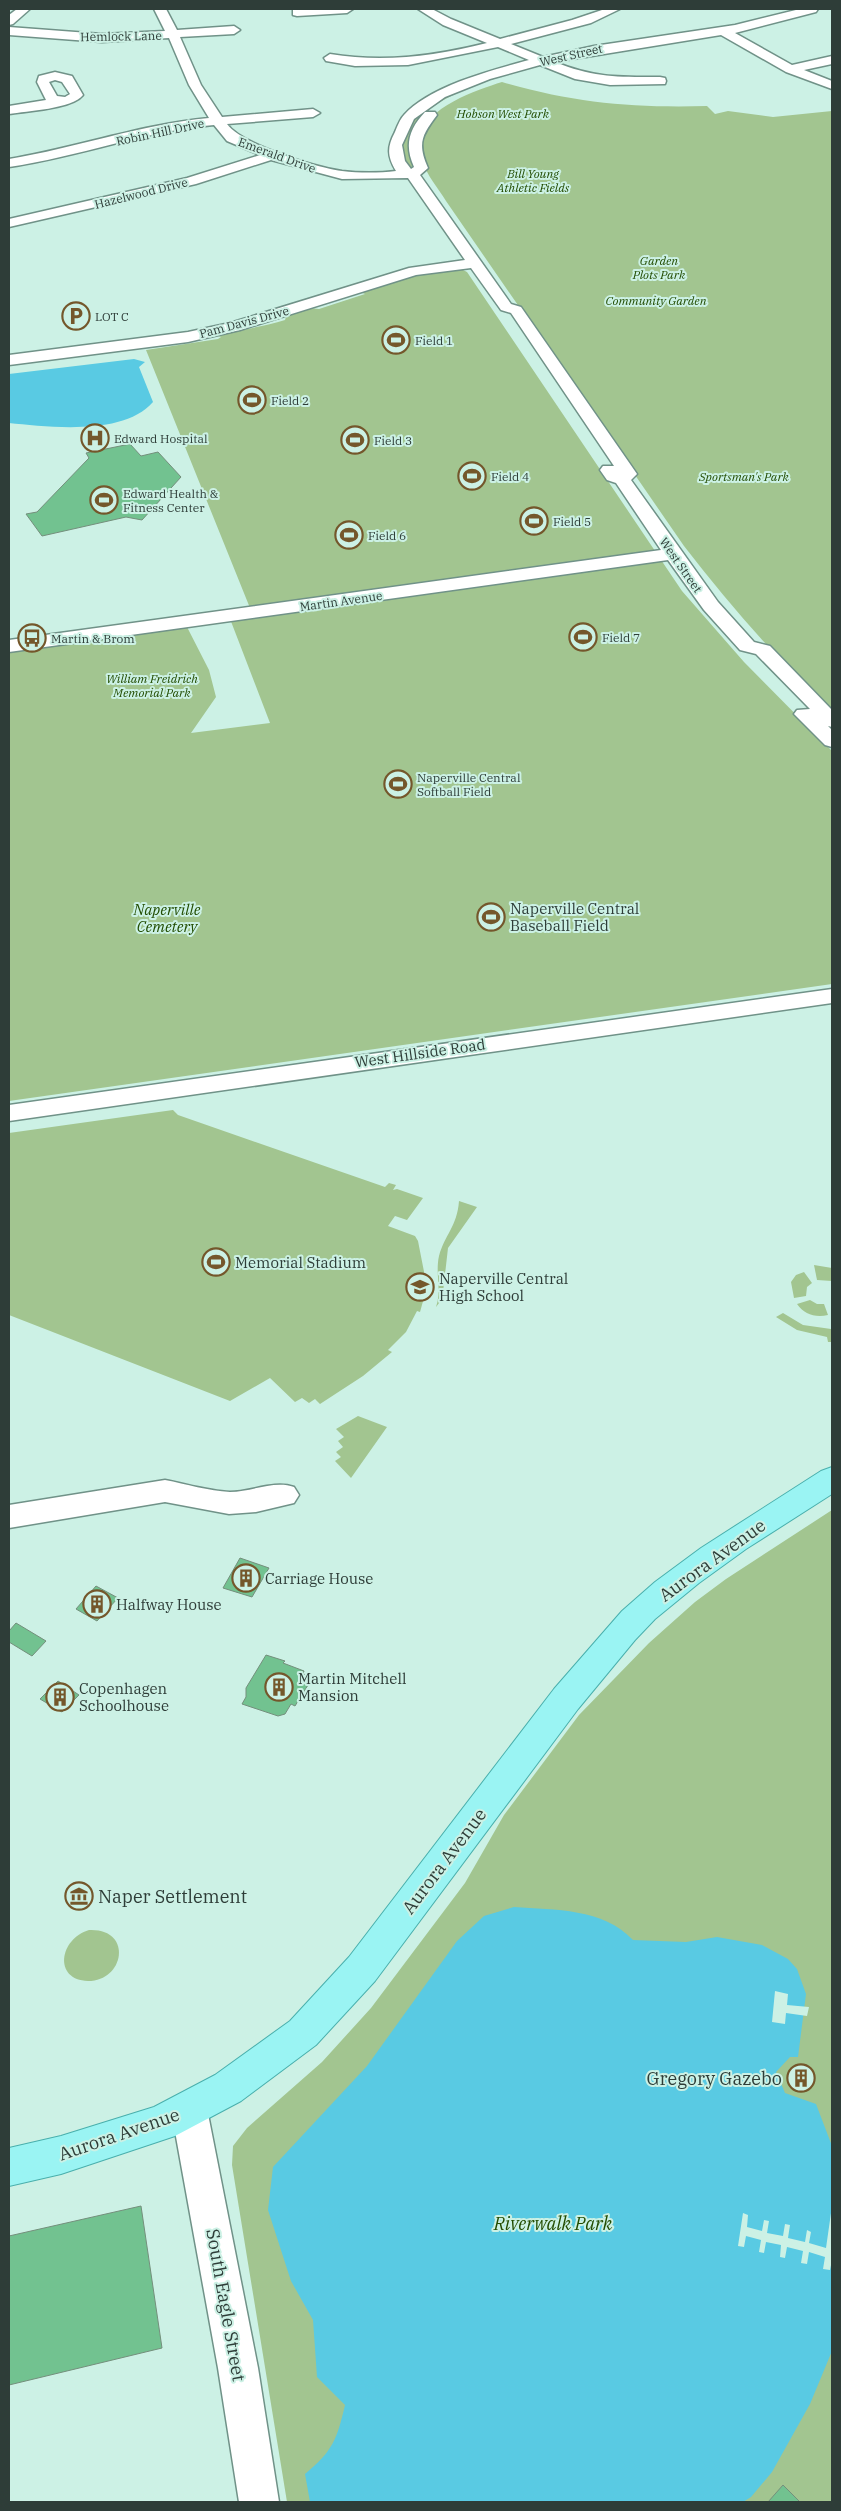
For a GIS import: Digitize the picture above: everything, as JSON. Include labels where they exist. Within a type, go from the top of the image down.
[{"type":"main road","name":"Aurora Avenue","points":[[9,2167],[70,2152],[159,2124],[228,2088],[303,2033],[327,2009],[367,1961],[592,1667],[644,1611],[682,1580],[738,1539],[832,1479]]},
{"type":"street","points":[[9,21],[24,9]]},
{"type":"street","name":"Emerald Drive","points":[[160,9],[186,62],[190,77],[218,121],[232,138],[272,155],[350,176],[412,174]]},
{"type":"street","points":[[297,12],[347,9]]},
{"type":"street","points":[[424,9],[447,22],[499,44],[598,80],[660,81]]},
{"type":"street","points":[[330,58],[348,63],[445,56],[499,44],[589,19],[614,9]]},
{"type":"street","name":"West Street","points":[[818,11],[794,23],[728,33],[602,47],[454,87],[433,98],[412,113],[400,126],[394,146],[402,170],[412,174],[506,307],[501,312],[613,476],[622,478],[693,583],[747,646],[763,650],[832,721]]},
{"type":"street","name":"Hemlock Lane","points":[[9,31],[91,38],[173,35],[234,30]]},
{"type":"street","points":[[728,33],[790,69],[832,85]]},
{"type":"street","points":[[790,69],[832,60]]},
{"type":"street","name":"West Street","points":[[412,174],[421,168],[413,145],[417,130],[434,110],[453,98],[474,89],[547,63]]},
{"type":"street","points":[[9,110],[61,101]]},
{"type":"street","name":"Robin Hill Drive","points":[[9,163],[50,156],[185,124],[313,113]]},
{"type":"street","name":"Hazelwood Drive","points":[[9,223],[191,181],[272,155]]},
{"type":"street","name":"Pam Davis Drive","points":[[9,360],[188,337],[234,327],[414,271],[474,263]]},
{"type":"street","name":"Martin Avenue","points":[[9,646],[673,554]]},
{"type":"street","name":"West Street","points":[[747,646],[747,655],[832,741]]},
{"type":"street","name":"West Hillside Road","points":[[9,1113],[832,996]]},
{"type":"street","points":[[9,1517],[165,1491],[229,1503],[284,1495]]},
{"type":"street","name":"South Eagle Street","points":[[189,2109],[238,2368],[259,2502]]},
{"type":"green space","points":[[531,67],[462,91],[429,110],[417,121],[410,135],[411,170],[401,148],[404,130],[418,113],[439,99],[464,88]]},
{"type":"green space","name":"Garden Plots Park","points":[[502,82],[554,95],[604,103],[654,106],[707,106],[715,114],[728,111],[773,117],[832,111],[832,712],[755,632],[684,546],[427,171],[422,156],[420,138],[424,127],[431,117],[466,95]]},
{"type":"green space","points":[[461,269],[467,272],[682,591],[744,662],[832,751],[832,984],[9,1101],[9,652],[187,627],[209,670],[216,697],[191,733],[270,723],[227,611],[250,608],[146,350],[218,339],[221,337],[218,336],[285,320],[286,317],[282,317],[310,308],[319,309],[365,294],[360,292],[419,275]]},
{"type":"green space","name":"Memorial Stadium","points":[[173,1110],[178,1115],[385,1187],[389,1183],[396,1185],[393,1190],[397,1189],[423,1198],[407,1220],[395,1216],[388,1226],[415,1236],[418,1241],[427,1287],[420,1312],[417,1311],[406,1332],[388,1350],[392,1352],[363,1376],[320,1404],[315,1399],[309,1403],[302,1398],[295,1402],[270,1378],[230,1401],[9,1315],[9,1133]]},
{"type":"green space","points":[[459,1201],[477,1207],[448,1248],[443,1292],[445,1295],[436,1307],[438,1301],[439,1256],[456,1217]]},
{"type":"green space","points":[[814,1265],[832,1268],[832,1281],[817,1280]]},
{"type":"green space","points":[[804,1272],[812,1283],[807,1287],[806,1296],[794,1298],[791,1282],[796,1275]]},
{"type":"green space","points":[[810,1300],[817,1304],[824,1304],[828,1315],[810,1314],[797,1304]]},
{"type":"green space","points":[[783,1313],[803,1325],[831,1329],[832,1342],[828,1342],[827,1337],[797,1330],[776,1317]]},
{"type":"green space","points":[[358,1416],[387,1427],[351,1478],[335,1461],[341,1457],[336,1452],[343,1447],[338,1441],[344,1437],[336,1429]]},
{"type":"green space","name":"Riverwalk Park","points":[[832,1510],[832,2502],[287,2502],[232,2165],[233,2146],[247,2128],[322,2062],[371,2008],[465,1883],[504,1815],[579,1715],[649,1643],[695,1602],[726,1579]]},
{"type":"green space","points":[[89,1930],[103,1932],[113,1937],[118,1945],[119,1955],[110,1973],[100,1979],[88,1981],[77,1979],[69,1974],[65,1967],[64,1959],[66,1950],[71,1942]]},
{"type":"water","points":[[134,359],[145,362],[139,367],[153,402],[140,413],[105,425],[85,427],[9,423],[9,374]]},
{"type":"water","name":"Riverwalk Park","points":[[514,1907],[562,1910],[593,1916],[608,1922],[633,1940],[686,1942],[717,1937],[762,1945],[788,1959],[797,1969],[806,1994],[798,2057],[790,2057],[776,2072],[785,2093],[816,2104],[832,2146],[832,2351],[810,2404],[772,2472],[751,2497],[743,2502],[310,2502],[305,2474],[328,2451],[336,2436],[345,2405],[317,2377],[313,2320],[291,2281],[268,2210],[273,2167],[367,2066],[457,1941],[484,1916]]},
{"type":"pier","points":[[775,1991],[788,1994],[787,2005],[809,2007],[807,2016],[786,2013],[785,2024],[772,2022]]},
{"type":"pier","points":[[832,2206],[832,2260],[830,2270],[823,2269],[825,2257],[809,2252],[807,2264],[801,2263],[803,2251],[787,2247],[785,2258],[780,2257],[781,2245],[766,2242],[764,2253],[759,2252],[761,2240],[746,2236],[744,2247],[738,2246],[743,2213],[748,2215],[747,2227],[762,2231],[764,2220],[769,2221],[767,2233],[783,2236],[785,2224],[790,2225],[788,2238],[805,2242],[807,2230],[811,2232],[809,2243],[826,2248]]},
{"type":"building","name":"Edward Health & Fitness Center","points":[[130,444],[141,456],[158,452],[181,477],[142,520],[126,517],[42,536],[26,514],[37,512],[89,458],[86,453]]},
{"type":"building","name":"Carriage House","points":[[240,1558],[269,1568],[252,1597],[223,1588]]},
{"type":"building","name":"Halfway House","points":[[96,1586],[118,1598],[97,1621],[76,1609]]},
{"type":"building","points":[[16,1623],[46,1641],[32,1656],[9,1642],[9,1631]]},
{"type":"building","name":"Martin Mitchell Mansion","points":[[266,1655],[285,1661],[283,1663],[304,1671],[303,1674],[307,1675],[302,1683],[308,1685],[295,1706],[291,1704],[285,1714],[278,1716],[242,1704],[246,1697],[246,1688]]},
{"type":"building","name":"Copenhagen Schoolhouse","points":[[58,1681],[79,1695],[62,1712],[40,1699]]},
{"type":"building","name":"Gregory Gazebo","points":[[796,2066],[809,2070],[814,2081],[807,2091],[793,2087],[789,2075]]},
{"type":"building","points":[[141,2206],[162,2348],[9,2385],[9,2236]]},
{"type":"building","points":[[783,2485],[800,2502],[768,2502]]},
{"type":"place","name":"LOT C","points":[[76,316]]},
{"type":"place","name":"Field 1","points":[[396,340]]},
{"type":"place","name":"Field 2","points":[[252,400]]},
{"type":"place","name":"Edward Hospital","points":[[95,438]]},
{"type":"place","name":"Field 3","points":[[355,440]]},
{"type":"place","name":"Field 4","points":[[472,476]]},
{"type":"place","name":"Edward Health & Fitness Center","points":[[104,500]]},
{"type":"place","name":"Field 5","points":[[534,521]]},
{"type":"place","name":"Field 6","points":[[349,535]]},
{"type":"place","name":"Field 7","points":[[583,637]]},
{"type":"place","name":"Martin & Brom","points":[[32,638]]},
{"type":"place","name":"Naperville Central Softball Field","points":[[398,784]]},
{"type":"place","name":"Naperville Central Baseball Field","points":[[491,917]]},
{"type":"place","name":"Memorial Stadium","points":[[216,1262]]},
{"type":"place","name":"Naperville Central High School","points":[[420,1287]]},
{"type":"place","name":"Carriage House","points":[[246,1578]]},
{"type":"place","name":"Halfway House","points":[[97,1604]]},
{"type":"place","name":"Martin Mitchell Mansion","points":[[279,1687]]},
{"type":"place","name":"Copenhagen Schoolhouse","points":[[60,1697]]},
{"type":"place","name":"Naper Settlement","points":[[79,1896]]},
{"type":"place","name":"Gregory Gazebo","points":[[801,2078]]},
{"type":"park label","name":"Hobson West Park","points":[[503,113]]},
{"type":"park label","name":"Bill Young Athletic Fields","points":[[533,180]]},
{"type":"park label","name":"Community Garden","points":[[656,300]]},
{"type":"park label","name":"Sportsman's Park","points":[[744,476]]},
{"type":"park label","name":"William Freidrich Memorial Park","points":[[152,685]]},
{"type":"park label","name":"Naperville Cemetery","points":[[167,918]]}]
